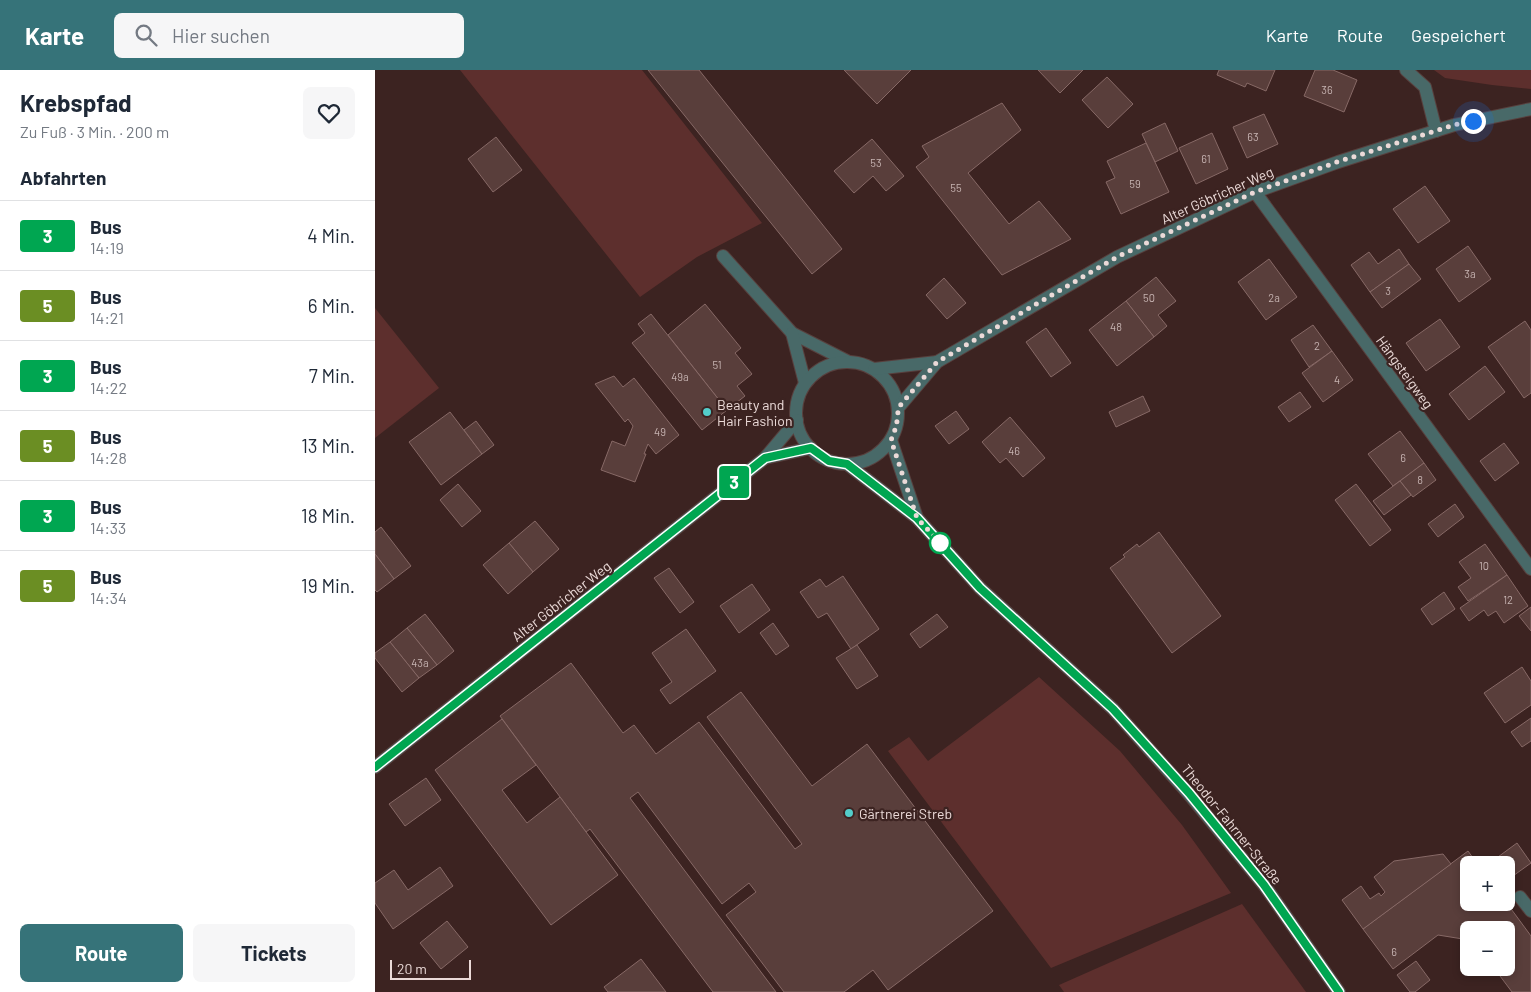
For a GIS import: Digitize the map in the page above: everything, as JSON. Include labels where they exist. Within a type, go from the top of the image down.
[{"type":"street","points":[[1406,70],[1425,87],[1436,131]]},
{"type":"street","name":"Alter Göbricher Weg","points":[[898,408],[937,362],[1117,257],[1255,192],[1337,162],[1454,125],[1531,109]]},
{"type":"street","name":"Hängsteigweg","points":[[1255,192],[1531,569]]},
{"type":"street","points":[[723,256],[792,333],[849,362],[874,369],[886,379],[894,392],[898,408],[898,418],[891,440],[874,456],[864,461],[847,464],[829,461],[811,448],[801,435],[797,420],[797,404],[805,383],[816,372],[829,365],[849,362]]},
{"type":"street","points":[[792,333],[805,383]]},
{"type":"street","name":"Alter Göbricher Weg","points":[[874,369],[937,362]]},
{"type":"street","name":"Alter Göbricher Weg","points":[[375,767],[765,458],[797,420]]},
{"type":"street","name":"Theodor-Fahrner-Straße","points":[[891,440],[917,518]]},
{"type":"street","name":"Alter Göbricher Weg","points":[[765,458],[811,448]]},
{"type":"street","name":"Theodor-Fahrner-Straße","points":[[847,464],[917,518],[980,588],[1113,709],[1189,793],[1264,885],[1339,992]]},
{"type":"street","points":[[1520,896],[1531,911]]},
{"type":"shaded area","points":[[460,70],[642,70],[762,223],[697,257],[640,297]]},
{"type":"shaded area","points":[[1434,70],[1531,70],[1531,89],[1445,78]]},
{"type":"shaded area","points":[[375,308],[439,388],[375,438]]},
{"type":"shaded area","points":[[1039,677],[1120,751],[1182,825],[1231,893],[1051,968],[888,751],[909,737],[928,761]]},
{"type":"shaded area","points":[[1242,904],[1306,992],[1064,992],[1059,985]]},
{"type":"building","points":[[648,70],[699,70],[842,249],[812,274]]},
{"type":"building","points":[[844,70],[911,70],[877,104]]},
{"type":"building","points":[[1038,70],[1083,70],[1060,93]]},
{"type":"building","points":[[1219,70],[1275,70],[1266,91],[1247,83],[1245,87],[1217,75]]},
{"type":"building","points":[[1315,70],[1333,70],[1357,80],[1344,112],[1304,96]]},
{"type":"building","points":[[1107,77],[1133,104],[1108,128],[1082,100]]},
{"type":"building","points":[[1002,103],[1021,130],[968,173],[1009,224],[1039,201],[1071,239],[1002,275],[916,167],[929,157],[922,146]]},
{"type":"building","points":[[1264,114],[1278,144],[1247,158],[1233,127]]},
{"type":"building","points":[[1165,123],[1178,151],[1155,162],[1142,134]]},
{"type":"building","points":[[1212,133],[1228,169],[1196,184],[1179,148]]},
{"type":"building","points":[[496,137],[522,170],[493,192],[468,159]]},
{"type":"building","points":[[872,139],[904,176],[886,191],[873,176],[854,193],[834,171]]},
{"type":"building","points":[[1146,143],[1169,192],[1121,214],[1106,182],[1115,178],[1107,161]]},
{"type":"building","points":[[1425,186],[1450,221],[1418,243],[1393,209]]},
{"type":"building","points":[[1468,246],[1491,279],[1459,302],[1436,269]]},
{"type":"building","points":[[1399,249],[1409,264],[1370,292],[1351,265],[1369,252],[1378,264]]},
{"type":"building","points":[[1269,259],[1297,297],[1266,320],[1238,282]]},
{"type":"building","points":[[1409,264],[1421,279],[1382,308],[1370,292]]},
{"type":"building","points":[[1156,277],[1176,301],[1158,315],[1167,326],[1154,337],[1126,301]]},
{"type":"building","points":[[944,278],[966,303],[947,319],[926,295]]},
{"type":"building","points":[[1126,301],[1154,337],[1117,366],[1089,330]]},
{"type":"building","points":[[705,304],[741,348],[735,353],[752,374],[737,386],[745,396],[727,410],[668,335]]},
{"type":"building","points":[[651,314],[727,410],[702,430],[632,343],[645,333],[638,324]]},
{"type":"building","points":[[1440,319],[1460,347],[1426,371],[1406,343]]},
{"type":"building","points":[[1525,321],[1531,330],[1531,393],[1524,398],[1488,347]]},
{"type":"building","points":[[1313,325],[1332,351],[1309,367],[1291,340]]},
{"type":"building","points":[[1046,328],[1071,363],[1051,377],[1026,342]]},
{"type":"building","points":[[1332,351],[1353,380],[1323,402],[1302,373]]},
{"type":"building","points":[[1485,366],[1505,392],[1469,420],[1449,394]]},
{"type":"building","points":[[614,376],[623,387],[634,378],[679,435],[656,454],[648,444],[635,482],[601,470],[612,441],[625,446],[633,426],[628,419],[625,422],[595,384]]},
{"type":"building","points":[[1300,392],[1311,407],[1289,422],[1278,407]]},
{"type":"building","points":[[1143,396],[1150,411],[1116,427],[1109,412]]},
{"type":"building","points":[[956,411],[969,429],[949,444],[935,426]]},
{"type":"building","points":[[450,412],[482,454],[441,485],[409,442]]},
{"type":"building","points":[[1010,417],[1045,458],[1023,477],[1006,458],[1000,463],[982,442]]},
{"type":"building","points":[[476,421],[494,445],[482,454],[464,430]]},
{"type":"building","points":[[1400,431],[1424,463],[1393,486],[1368,454]]},
{"type":"building","points":[[1504,443],[1519,463],[1495,481],[1480,461]]},
{"type":"building","points":[[1424,463],[1436,480],[1413,497],[1400,481]]},
{"type":"building","points":[[1400,481],[1411,495],[1384,515],[1373,501]]},
{"type":"building","points":[[458,484],[481,511],[462,527],[440,500]]},
{"type":"building","points":[[1356,484],[1391,530],[1370,546],[1335,500]]},
{"type":"building","points":[[1455,504],[1464,517],[1438,537],[1428,524]]},
{"type":"building","points":[[535,521],[559,549],[533,572],[509,543]]},
{"type":"building","points":[[381,527],[411,566],[394,579],[375,554],[375,532]]},
{"type":"building","points":[[1159,532],[1221,616],[1172,653],[1110,568],[1125,557],[1123,555],[1137,544],[1139,547]]},
{"type":"building","points":[[509,543],[533,572],[508,594],[483,565]]},
{"type":"building","points":[[1485,544],[1507,575],[1468,601],[1458,587],[1471,578],[1459,562]]},
{"type":"building","points":[[375,554],[394,579],[377,592],[375,590]]},
{"type":"building","points":[[669,568],[694,602],[680,613],[654,578]]},
{"type":"building","points":[[1507,575],[1528,606],[1504,623],[1496,611],[1488,616],[1484,610],[1469,621],[1460,608]]},
{"type":"building","points":[[843,576],[879,629],[851,649],[827,613],[818,618],[800,592],[820,579],[826,587]]},
{"type":"building","points":[[752,584],[770,610],[739,633],[720,606]]},
{"type":"building","points":[[1444,592],[1455,609],[1432,625],[1421,609]]},
{"type":"building","points":[[1531,607],[1531,631],[1519,616]]},
{"type":"building","points":[[425,614],[454,651],[437,665],[407,628]]},
{"type":"building","points":[[937,614],[948,627],[920,648],[910,634]]},
{"type":"building","points":[[773,623],[789,646],[776,655],[760,633]]},
{"type":"building","points":[[407,628],[437,665],[419,678],[390,642]]},
{"type":"building","points":[[686,629],[716,671],[670,704],[660,690],[672,682],[652,653]]},
{"type":"building","points":[[390,642],[419,678],[402,692],[375,658],[375,653]]},
{"type":"building","points":[[857,645],[878,676],[857,689],[836,658]]},
{"type":"building","name":"Gärtnerei Streb","points":[[571,663],[623,733],[634,725],[656,754],[699,722],[795,849],[802,844],[707,717],[741,692],[812,786],[867,744],[993,911],[888,990],[873,970],[844,992],[784,992],[726,915],[756,892],[749,883],[722,904],[638,792],[630,798],[776,992],[713,992],[590,829],[586,832],[500,716]]},
{"type":"building","points":[[1522,667],[1531,681],[1531,705],[1505,723],[1484,693]]},
{"type":"building","points":[[1531,718],[1531,741],[1522,747],[1511,732]]},
{"type":"building","points":[[502,719],[536,765],[502,790],[527,823],[560,797],[618,875],[551,925],[435,770]]},
{"type":"building","points":[[426,778],[441,800],[405,826],[389,804]]},
{"type":"building","points":[[1517,843],[1531,863],[1515,875],[1515,856],[1499,856]]},
{"type":"building","points":[[1468,851],[1472,856],[1461,856]]},
{"type":"building","points":[[1443,854],[1451,864],[1363,929],[1342,900],[1361,886],[1370,899],[1379,893],[1381,896],[1385,892],[1374,877],[1394,861]]},
{"type":"building","points":[[1460,857],[1460,911],[1513,911],[1531,936],[1531,992],[1512,992],[1500,976],[1515,976],[1515,921],[1460,921],[1460,939],[1438,935],[1393,969],[1363,929]]},
{"type":"building","points":[[440,867],[453,886],[393,929],[375,903],[375,883],[394,870],[408,890]]},
{"type":"building","points":[[447,921],[468,947],[441,969],[420,943]]},
{"type":"building","points":[[641,959],[666,992],[608,992],[604,987]]},
{"type":"building","points":[[1416,961],[1430,980],[1415,992],[1410,992],[1397,975]]},
{"type":"bus line","name":"3","points":[[375,767],[765,458],[811,448],[819,456],[829,461],[847,464],[917,518],[980,588],[1113,709],[1189,793],[1264,885],[1339,992]]},
{"type":"place","name":"Beauty and Hair Fashion","points":[[707,412]]},
{"type":"place","name":"Gärtnerei Streb","points":[[849,813]]},
{"type":"route","points":[[940,543],[943,546],[917,518],[891,440],[896,428],[898,408],[937,362],[1117,257],[1255,192],[1337,162],[1454,125],[1473,121]]}]
